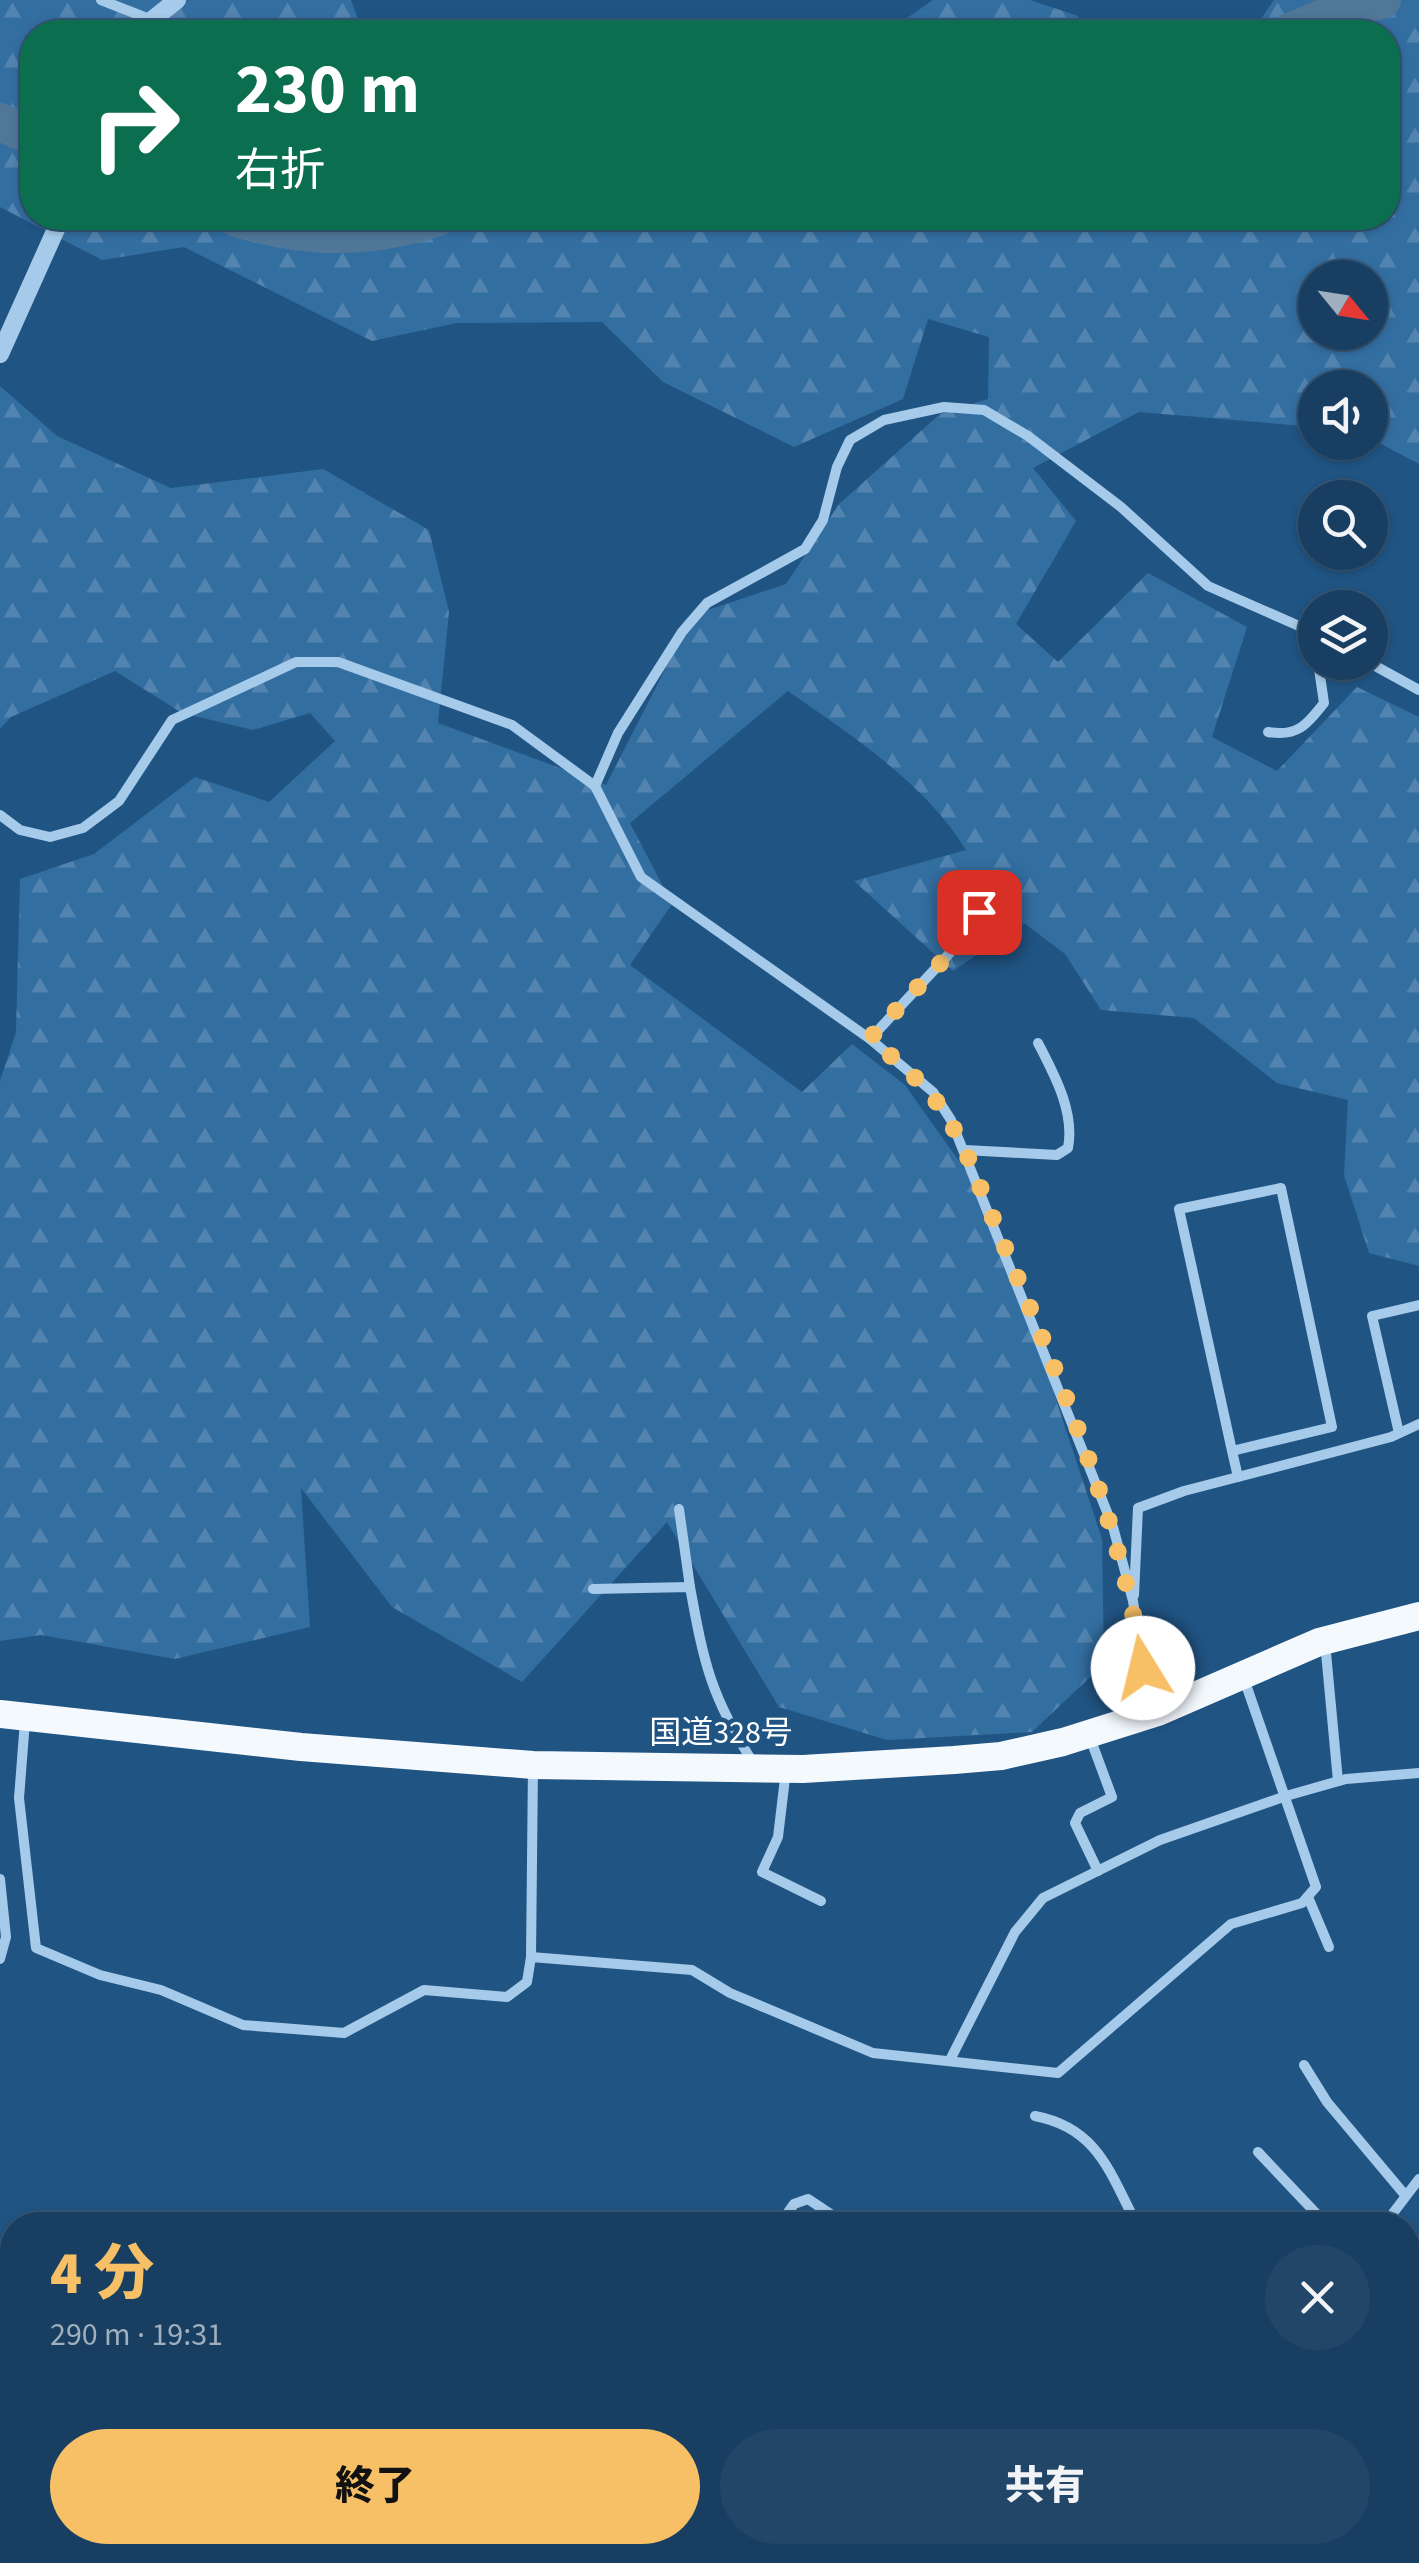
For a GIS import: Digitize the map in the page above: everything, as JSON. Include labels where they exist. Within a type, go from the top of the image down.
[{"type":"highway","name":"国道328号","points":[[13,1715],[300,1747],[534,1765],[772,1769],[1001,1756],[1158,1712],[1325,1641],[1419,1616]]},
{"type":"street","points":[[101,0],[138,20]]},
{"type":"street","points":[[155,20],[176,0]]},
{"type":"street","points":[[0,354],[55,230]]},
{"type":"street","points":[[595,786],[618,732],[682,632],[707,604],[805,549],[823,520],[836,468],[850,440],[884,420],[944,406],[984,410],[1014,428],[1122,507],[1208,586],[1298,625]]},
{"type":"street","points":[[0,815],[20,830],[50,837],[83,828],[119,801],[172,720],[296,662],[338,662],[512,725],[595,786],[641,877],[870,1038],[932,1092],[965,1150],[1091,1466],[1133,1601],[1143,1668],[1158,1712]]},
{"type":"street","points":[[1388,673],[1419,690]]},
{"type":"street","points":[[1268,732],[1288,736],[1306,726],[1324,703],[1321,680]]},
{"type":"street","points":[[870,1038],[949,954],[995,893]]},
{"type":"street","points":[[965,1150],[1057,1155],[1068,1148],[1071,1132],[1056,1077],[1038,1044]]},
{"type":"street","points":[[1232,1451],[1332,1427],[1281,1188],[1179,1209],[1232,1451],[1238,1476]]},
{"type":"street","points":[[1399,1433],[1372,1316],[1419,1305]]},
{"type":"street","points":[[1133,1601],[1138,1508],[1419,1424]]},
{"type":"street","points":[[678,1510],[706,1674],[729,1724],[772,1769],[778,1837],[762,1872],[820,1901]]},
{"type":"street","points":[[593,1588],[690,1588]]},
{"type":"street","points":[[1325,1641],[1338,1782]]},
{"type":"street","points":[[531,1957],[692,1970],[730,1993],[873,2054],[951,2058],[1058,2072],[1232,1924],[1302,1903],[1316,1887],[1243,1675]]},
{"type":"street","points":[[13,1715],[28,1900],[36,1948],[100,1976],[161,1990],[243,2025],[344,2033],[424,1990],[507,1997],[527,1982],[531,1957],[534,1765]]},
{"type":"street","points":[[1089,1734],[1112,1798],[1080,1813],[1075,1823],[1098,1871]]},
{"type":"street","points":[[951,2058],[1016,1932],[1043,1898],[1160,1840],[1286,1796],[1338,1782],[1419,1774]]},
{"type":"street","points":[[0,1879],[6,1937],[0,1959]]},
{"type":"street","points":[[1308,1896],[1329,1947]]},
{"type":"street","points":[[1304,2065],[1327,2102],[1406,2195]]},
{"type":"street","points":[[1035,2116],[1059,2120],[1079,2132],[1098,2151],[1130,2212]]},
{"type":"street","points":[[1258,2152],[1315,2212]]},
{"type":"street","points":[[1394,2212],[1419,2179]]},
{"type":"street","points":[[788,2212],[794,2204],[808,2200],[827,2212]]},
{"type":"green space","points":[[0,0],[351,0],[358,20],[20,20],[20,217],[0,207]]},
{"type":"green space","points":[[933,0],[1030,0],[1078,16],[1080,20],[904,20]]},
{"type":"green space","points":[[1274,0],[1419,0],[1419,464],[1388,448],[1388,370],[1298,370],[1298,426],[1139,412],[1033,468],[1076,521],[1016,624],[1058,662],[1148,573],[1247,627],[1212,737],[1277,771],[1357,687],[1419,717],[1419,1266],[1369,1253],[1344,1175],[1348,1100],[1277,1083],[1194,1018],[1101,1010],[1065,954],[1024,923],[953,971],[854,881],[966,850],[909,782],[788,691],[630,823],[672,904],[630,965],[802,1092],[852,1044],[905,1085],[981,1192],[1034,1333],[1102,1539],[1104,1664],[1032,1732],[887,1740],[779,1707],[667,1522],[522,1682],[392,1607],[301,1488],[310,1627],[175,1659],[41,1635],[0,1641],[0,1081],[16,1032],[20,879],[94,854],[195,777],[269,802],[335,741],[310,713],[253,730],[182,713],[115,671],[11,717],[0,729],[0,386],[57,436],[171,488],[323,469],[429,530],[449,612],[438,723],[606,785],[693,615],[786,584],[839,504],[940,414],[988,399],[989,337],[928,319],[903,399],[794,447],[663,382],[602,322],[457,323],[372,341],[184,247],[102,260],[44,230],[1400,230],[1400,20],[1260,20]]},
{"type":"waterway","points":[[1318,20],[1382,0]]},
{"type":"waterway","points":[[0,122],[20,131]]},
{"type":"waterway","points":[[287,230],[337,234],[386,230]]},
{"type":"route","points":[[979,912],[949,954],[870,1038],[932,1092],[952,1120],[1114,1528],[1133,1601],[1143,1668]]}]
